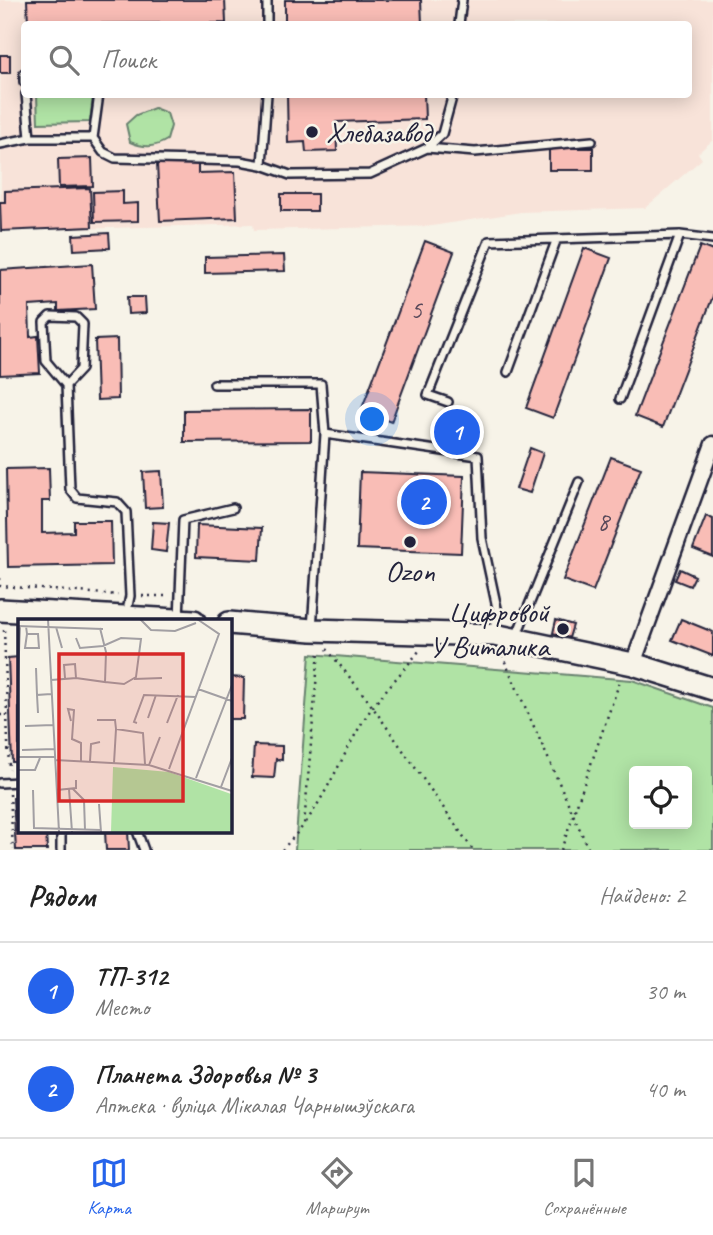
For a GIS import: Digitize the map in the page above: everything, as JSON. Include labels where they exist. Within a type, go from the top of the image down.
[{"type":"street","points":[[627,669],[713,444]]},
{"type":"street","points":[[2,617],[128,606],[182,619]]},
{"type":"street","points":[[231,624],[318,637],[508,643],[713,689]]},
{"type":"lane","points":[[267,0],[267,21]]},
{"type":"lane","points":[[459,21],[462,0]]},
{"type":"lane","points":[[26,98],[30,138]]},
{"type":"lane","points":[[98,98],[93,138],[103,152],[115,158],[240,161],[290,175],[370,174],[427,148],[442,134],[452,98]]},
{"type":"lane","points":[[262,165],[267,98]]},
{"type":"lane","points":[[0,144],[30,138],[93,138]]},
{"type":"lane","points":[[427,148],[475,152],[592,141]]},
{"type":"lane","points":[[448,402],[428,395],[489,241],[556,241],[680,235],[713,239]]},
{"type":"lane","points":[[620,399],[680,235]]},
{"type":"lane","points":[[508,372],[556,241]]},
{"type":"lane","points":[[66,385],[80,369],[83,324],[76,317],[50,316],[44,322],[46,361],[66,385],[70,489],[77,498],[117,502],[126,512],[128,606]]},
{"type":"lane","points":[[215,384],[321,384],[325,435],[318,637]]},
{"type":"lane","points":[[325,435],[478,456],[482,538],[497,608],[508,643]]},
{"type":"lane","points":[[508,643],[579,482]]},
{"type":"lane","points":[[186,619],[180,596],[183,520],[233,508]]},
{"type":"lane","points":[[0,783],[18,782]]},
{"type":"lane","points":[[61,832],[61,850]]},
{"type":"lane","points":[[137,832],[144,850]]},
{"type":"path","points":[[0,578],[0,586],[128,606],[180,596]]},
{"type":"path","points":[[2,617],[13,850]]},
{"type":"path","points":[[318,637],[338,645]]},
{"type":"path","points":[[318,637],[330,656],[373,708],[473,850]]},
{"type":"path","points":[[304,825],[320,645],[318,637]]},
{"type":"path","points":[[508,643],[502,653],[589,850]]},
{"type":"path","points":[[282,850],[304,825],[328,790],[373,708],[392,680],[420,649],[407,649]]},
{"type":"path","points":[[561,850],[627,669]]},
{"type":"path","points":[[0,715],[7,715]]},
{"type":"shaded area","points":[[0,0],[713,0],[713,140],[698,153],[702,159],[645,208],[521,212],[432,226],[254,230],[253,224],[1,231]]},
{"type":"green space","points":[[37,98],[93,98],[90,122],[38,123]]},
{"type":"green space","points":[[154,108],[167,113],[171,126],[167,140],[149,146],[130,142],[126,124],[136,115]]},
{"type":"green space","points":[[310,654],[632,680],[713,708],[713,850],[295,850]]},
{"type":"building","points":[[27,0],[225,0],[226,21],[28,21]]},
{"type":"building","points":[[285,0],[421,0],[422,21],[285,21]]},
{"type":"building","points":[[0,55],[10,55],[10,73],[0,73]]},
{"type":"building","name":"Хлебазавод","points":[[287,98],[424,98],[425,119],[336,122],[337,151],[306,152],[305,142],[288,143]]},
{"type":"building","points":[[549,148],[593,148],[593,170],[549,170]]},
{"type":"building","points":[[92,158],[93,186],[59,187],[58,159]]},
{"type":"building","points":[[198,162],[198,173],[235,172],[237,218],[160,221],[157,164]]},
{"type":"building","points":[[90,188],[92,227],[1,231],[0,202],[5,202],[5,191]]},
{"type":"building","points":[[123,191],[123,204],[138,203],[138,221],[94,222],[93,192]]},
{"type":"building","points":[[281,194],[317,194],[317,211],[281,211]]},
{"type":"building","points":[[109,233],[110,248],[74,250],[73,235]]},
{"type":"building","points":[[425,241],[454,252],[391,422],[361,411]]},
{"type":"building","points":[[700,246],[713,251],[713,296],[663,427],[635,416]]},
{"type":"building","points":[[584,248],[611,258],[553,418],[526,408]]},
{"type":"building","points":[[284,255],[285,271],[205,273],[205,257]]},
{"type":"building","points":[[92,264],[95,309],[58,311],[58,304],[29,306],[30,337],[38,336],[40,373],[0,375],[0,270]]},
{"type":"building","points":[[127,297],[145,297],[146,313],[128,314]]},
{"type":"building","points":[[117,339],[118,399],[97,400],[95,340]]},
{"type":"building","points":[[311,409],[311,441],[184,442],[184,410]]},
{"type":"building","points":[[446,426],[469,426],[469,438],[446,438]]},
{"type":"building","points":[[530,448],[543,453],[530,493],[516,489]]},
{"type":"building","points":[[611,457],[641,468],[593,591],[563,580]]},
{"type":"building","points":[[49,468],[50,501],[42,501],[42,533],[74,532],[74,521],[111,521],[112,565],[8,567],[6,469]]},
{"type":"building","points":[[161,471],[163,507],[145,508],[143,472]]},
{"type":"building","points":[[360,472],[464,476],[461,553],[357,549]]},
{"type":"building","points":[[706,516],[713,519],[713,557],[693,549]]},
{"type":"building","points":[[153,522],[169,523],[166,552],[151,550]]},
{"type":"building","points":[[197,525],[262,528],[260,560],[196,557]]},
{"type":"building","points":[[680,569],[695,576],[690,586],[675,580]]},
{"type":"building","points":[[681,619],[713,632],[713,656],[672,640]]},
{"type":"building","name":"Цифровой У Виталика","points":[[556,620],[573,625],[569,638],[553,633]]},
{"type":"building","points":[[18,657],[18,762],[12,762],[8,658]]},
{"type":"building","points":[[231,677],[244,678],[243,719],[231,719]]},
{"type":"building","points":[[254,745],[282,746],[282,760],[276,759],[274,778],[252,777]]},
{"type":"building","points":[[13,798],[18,798],[18,832],[46,832],[47,850],[16,850]]},
{"type":"building","points":[[105,832],[128,832],[129,850],[106,850]]},
{"type":"place","name":"Хлебазавод","points":[[312,132]]},
{"type":"place","name":"ТП-312","points":[[457,432]]},
{"type":"place","name":"Планета Здоровья № 3","points":[[424,502]]},
{"type":"place","name":"Ozon","points":[[410,542]]},
{"type":"place","name":"Цифровой У Виталика","points":[[563,629]]}]
